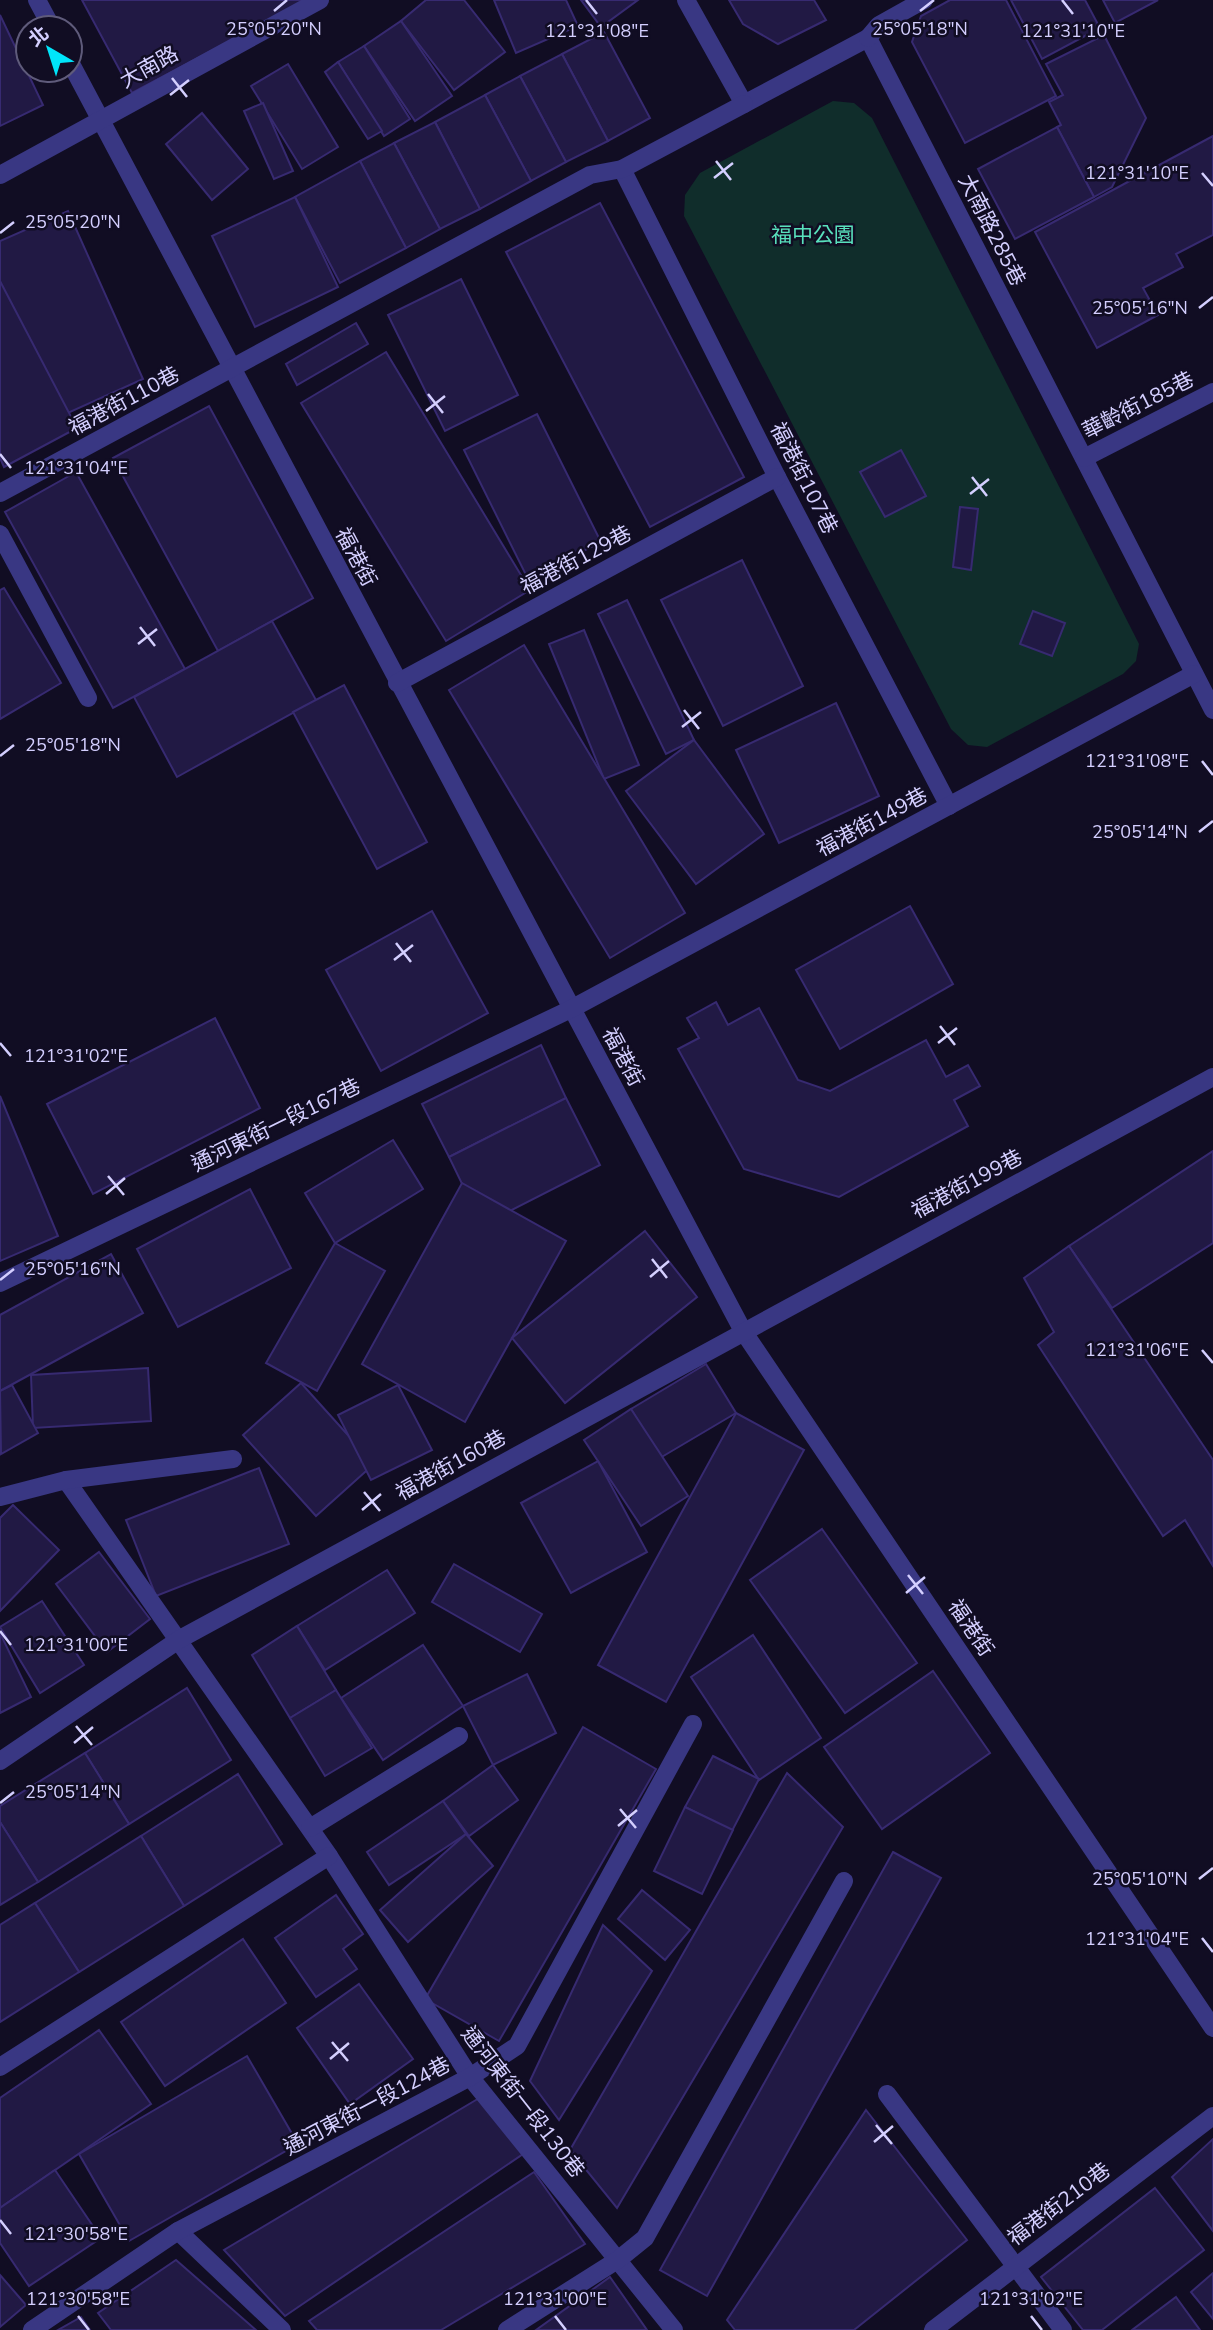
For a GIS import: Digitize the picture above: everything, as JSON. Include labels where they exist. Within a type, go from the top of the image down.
[{"type":"street","name":"大南路","points":[[0,175],[320,0]]},
{"type":"street","points":[[686,0],[744,104]]},
{"type":"street","points":[[232,369],[590,175],[622,169],[868,38],[879,25],[925,0]]},
{"type":"street","name":"大南路285巷","points":[[868,38],[1213,710]]},
{"type":"street","name":"福港街","points":[[82,84],[397,683],[743,1331],[1213,2028]]},
{"type":"street","name":"福港街107巷","points":[[622,169],[777,477],[948,806]]},
{"type":"street","name":"福港街110巷","points":[[0,493],[232,369]]},
{"type":"street","name":"華齡街185巷","points":[[1084,458],[1213,392]]},
{"type":"street","name":"福港街129巷","points":[[397,683],[777,477]]},
{"type":"street","points":[[0,534],[88,698]]},
{"type":"street","name":"福港街149巷","points":[[571,1009],[1194,674]]},
{"type":"street","name":"通河東街一段167巷","points":[[0,1283],[571,1009]]},
{"type":"street","name":"福港街199巷","points":[[743,1331],[1213,1077]]},
{"type":"street","name":"福港街160巷","points":[[0,1761],[180,1639],[743,1331]]},
{"type":"street","points":[[0,1497],[66,1480],[233,1460]]},
{"type":"street","name":"通河東街一段130巷","points":[[66,1480],[180,1639],[329,1856],[470,2077],[674,2330]]},
{"type":"street","name":"通河東街一段124巷","points":[[32,2330],[178,2231],[470,2077],[517,2046],[693,1724]]},
{"type":"street","points":[[310,1828],[459,1737]]},
{"type":"street","points":[[0,2067],[329,1856]]},
{"type":"street","points":[[507,2330],[619,2259],[645,2238],[844,1881]]},
{"type":"street","points":[[887,2094],[1063,2330]]},
{"type":"street","name":"福港街210巷","points":[[933,2330],[1213,2116]]},
{"type":"street","points":[[178,2231],[282,2330]]},
{"type":"green space","name":"福中公園","points":[[833,101],[854,103],[872,118],[1139,644],[1136,661],[1123,674],[987,747],[968,745],[951,729],[684,216],[685,195],[700,173]]},
{"type":"building","points":[[82,0],[307,0],[132,93]]},
{"type":"building","points":[[426,0],[464,0],[505,52],[454,90],[401,21]]},
{"type":"building","points":[[494,0],[566,0],[578,26],[516,53]]},
{"type":"building","points":[[581,0],[638,0],[601,27]]},
{"type":"building","points":[[729,0],[814,0],[826,20],[778,44],[743,24]]},
{"type":"building","points":[[950,0],[1006,0],[1056,96],[965,143],[912,42],[921,16]]},
{"type":"building","points":[[1011,0],[1085,0],[1100,28],[1042,59]]},
{"type":"building","points":[[1103,0],[1158,0],[1115,23]]},
{"type":"building","points":[[0,15],[14,44],[14,84],[33,84],[43,105],[0,126]]},
{"type":"building","points":[[401,21],[452,96],[415,121],[364,46]]},
{"type":"building","points":[[604,32],[650,118],[608,141],[562,54]]},
{"type":"building","points":[[1104,35],[1146,118],[1112,187],[1094,197],[1057,127],[1061,125],[1049,102],[1063,95],[1046,64]]},
{"type":"building","points":[[364,46],[410,119],[384,136],[338,62]]},
{"type":"building","points":[[562,54],[608,141],[566,162],[520,76]]},
{"type":"building","points":[[338,62],[382,131],[368,139],[325,72]]},
{"type":"building","points":[[288,64],[338,147],[302,169],[251,86]]},
{"type":"building","points":[[520,76],[566,162],[531,181],[485,95]]},
{"type":"building","points":[[485,95],[531,181],[480,209],[435,122]]},
{"type":"building","points":[[263,103],[293,171],[274,179],[244,111]]},
{"type":"building","points":[[202,113],[248,169],[212,200],[166,144]]},
{"type":"building","points":[[435,122],[480,209],[440,229],[394,143]]},
{"type":"building","points":[[1057,127],[1094,197],[1015,239],[978,169]]},
{"type":"building","points":[[1213,136],[1213,235],[1176,254],[1183,267],[1143,288],[1158,315],[1097,348],[1035,232]]},
{"type":"building","points":[[394,143],[440,229],[406,248],[360,161]]},
{"type":"building","points":[[360,161],[406,248],[340,283],[295,197]]},
{"type":"building","points":[[295,197],[338,287],[255,327],[212,236]]},
{"type":"building","points":[[600,203],[744,477],[650,527],[506,252]]},
{"type":"building","points":[[68,211],[143,379],[59,417],[0,286],[0,241]]},
{"type":"building","points":[[461,279],[518,395],[445,431],[388,315]]},
{"type":"building","points":[[0,281],[77,428],[4,467],[0,458]]},
{"type":"building","points":[[356,323],[368,344],[297,385],[286,364]]},
{"type":"building","points":[[386,352],[530,590],[446,641],[301,403]]},
{"type":"building","points":[[209,406],[313,598],[218,651],[113,458]]},
{"type":"building","points":[[537,414],[601,542],[528,579],[464,450]]},
{"type":"building","points":[[901,450],[926,496],[885,517],[860,472]]},
{"type":"building","points":[[76,472],[185,669],[113,708],[5,512]]},
{"type":"building","points":[[960,507],[978,509],[971,570],[953,567]]},
{"type":"building","points":[[742,560],[803,686],[723,726],[661,600]]},
{"type":"building","points":[[4,588],[61,683],[0,719],[0,590]]},
{"type":"building","points":[[627,600],[694,740],[666,754],[598,614]]},
{"type":"building","points":[[1033,611],[1065,623],[1052,656],[1020,644]]},
{"type":"building","points":[[272,621],[316,700],[177,777],[134,697]]},
{"type":"building","points":[[584,630],[639,765],[604,779],[549,644]]},
{"type":"building","points":[[524,645],[685,913],[610,958],[449,690]]},
{"type":"building","points":[[344,685],[427,842],[377,869],[293,712]]},
{"type":"building","points":[[836,703],[879,796],[779,843],[736,750]]},
{"type":"building","points":[[694,740],[764,834],[696,884],[626,791]]},
{"type":"building","points":[[910,906],[953,984],[840,1049],[796,970]]},
{"type":"building","points":[[432,911],[488,1013],[381,1071],[326,970]]},
{"type":"building","points":[[716,1002],[728,1025],[759,1008],[798,1080],[830,1091],[926,1040],[946,1077],[968,1065],[980,1086],[954,1100],[968,1126],[839,1197],[744,1169],[678,1049],[699,1038],[687,1018]]},
{"type":"building","points":[[215,1018],[260,1108],[93,1194],[47,1104]]},
{"type":"building","points":[[541,1045],[566,1098],[449,1157],[422,1104]]},
{"type":"building","points":[[0,1096],[58,1236],[0,1261]]},
{"type":"building","points":[[566,1098],[600,1165],[482,1225],[449,1157]]},
{"type":"building","points":[[393,1140],[423,1189],[335,1243],[305,1193]]},
{"type":"building","points":[[1213,1151],[1213,1243],[1112,1308],[1069,1246]]},
{"type":"building","points":[[462,1183],[566,1241],[465,1422],[362,1364]]},
{"type":"building","points":[[250,1189],[291,1268],[178,1327],[137,1249]]},
{"type":"building","points":[[645,1231],[697,1297],[565,1403],[512,1338]]},
{"type":"building","points":[[335,1243],[385,1271],[317,1391],[266,1363]]},
{"type":"building","points":[[1069,1246],[1213,1460],[1213,1566],[1185,1520],[1163,1536],[1038,1345],[1054,1332],[1024,1278]]},
{"type":"building","points":[[111,1254],[143,1313],[0,1391],[0,1315]]},
{"type":"building","points":[[706,1364],[736,1413],[660,1458],[631,1409]]},
{"type":"building","points":[[148,1368],[151,1421],[33,1428],[31,1375]]},
{"type":"building","points":[[301,1383],[374,1464],[316,1516],[243,1435]]},
{"type":"building","points":[[12,1385],[38,1433],[1,1454],[0,1391]]},
{"type":"building","points":[[398,1385],[432,1450],[371,1480],[338,1415]]},
{"type":"building","points":[[631,1409],[688,1496],[641,1526],[584,1440]]},
{"type":"building","points":[[736,1413],[804,1450],[666,1702],[598,1665]]},
{"type":"building","points":[[598,1461],[647,1552],[571,1593],[521,1503]]},
{"type":"building","points":[[259,1468],[289,1544],[156,1596],[126,1520]]},
{"type":"building","points":[[13,1505],[59,1550],[0,1611],[0,1518]]},
{"type":"building","points":[[822,1529],[917,1663],[845,1713],[750,1580]]},
{"type":"building","points":[[99,1552],[150,1619],[107,1652],[56,1584]]},
{"type":"building","points":[[454,1564],[542,1614],[520,1652],[432,1602]]},
{"type":"building","points":[[387,1570],[415,1613],[325,1670],[297,1626]]},
{"type":"building","points":[[42,1601],[84,1665],[40,1693],[0,1627]]},
{"type":"building","points":[[297,1626],[336,1690],[290,1718],[252,1655]]},
{"type":"building","points":[[0,1633],[31,1697],[0,1713]]},
{"type":"building","points":[[753,1635],[821,1738],[759,1780],[691,1677]]},
{"type":"building","points":[[423,1645],[463,1706],[383,1760],[341,1698]]},
{"type":"building","points":[[933,1671],[990,1753],[882,1829],[824,1747]]},
{"type":"building","points":[[527,1674],[556,1733],[493,1765],[463,1706]]},
{"type":"building","points":[[187,1688],[231,1760],[129,1824],[85,1753]]},
{"type":"building","points":[[336,1690],[372,1748],[325,1776],[290,1718]]},
{"type":"building","points":[[583,1727],[656,1769],[499,2041],[425,1999]]},
{"type":"building","points":[[85,1753],[129,1824],[38,1882],[0,1822],[0,1806]]},
{"type":"building","points":[[713,1756],[759,1779],[732,1831],[685,1807]]},
{"type":"building","points":[[493,1765],[518,1800],[469,1836],[443,1801]]},
{"type":"building","points":[[787,1773],[843,1827],[617,2208],[570,2150]]},
{"type":"building","points":[[238,1774],[282,1844],[184,1906],[141,1836]]},
{"type":"building","points":[[443,1801],[466,1834],[389,1885],[367,1852]]},
{"type":"building","points":[[685,1807],[733,1830],[702,1894],[654,1871]]},
{"type":"building","points":[[0,1822],[38,1882],[0,1905]]},
{"type":"building","points":[[466,1834],[493,1866],[408,1942],[380,1910]]},
{"type":"building","points":[[141,1836],[184,1906],[79,1972],[35,1903]]},
{"type":"building","points":[[893,1852],[941,1878],[707,2296],[660,2270]]},
{"type":"building","points":[[642,1890],[690,1930],[665,1960],[618,1919]]},
{"type":"building","points":[[336,1895],[363,1934],[343,1949],[357,1969],[316,1997],[275,1938]]},
{"type":"building","points":[[35,1903],[79,1972],[0,2022],[0,1925]]},
{"type":"building","points":[[603,1925],[652,1971],[559,2120],[530,2081]]},
{"type":"building","points":[[243,1939],[286,2003],[165,2086],[121,2022]]},
{"type":"building","points":[[359,1984],[413,2059],[350,2104],[297,2028]]},
{"type":"building","points":[[99,2030],[151,2104],[0,2208],[0,2098]]},
{"type":"building","points":[[247,2056],[298,2144],[129,2241],[79,2154]]},
{"type":"building","points":[[481,2097],[526,2152],[285,2316],[224,2250]]},
{"type":"building","points":[[866,2110],[967,2240],[854,2330],[735,2330],[727,2320]]},
{"type":"building","points":[[1213,2139],[1213,2231],[1172,2177]]},
{"type":"building","points":[[55,2170],[101,2238],[29,2286],[0,2243],[0,2208]]},
{"type":"building","points":[[534,2172],[585,2244],[441,2330],[317,2330],[309,2321]]},
{"type":"building","points":[[1155,2188],[1204,2250],[1102,2330],[1083,2330],[1041,2277]]},
{"type":"building","points":[[176,2260],[256,2330],[111,2330],[98,2313]]},
{"type":"building","points":[[1213,2273],[1213,2319],[1191,2292]]},
{"type":"building","points":[[0,2275],[26,2305],[0,2327]]},
{"type":"building","points":[[610,2277],[647,2330],[536,2330]]},
{"type":"building","points":[[1176,2297],[1200,2330],[1132,2330]]},
{"type":"building","points":[[81,2317],[90,2330],[58,2330]]}]
